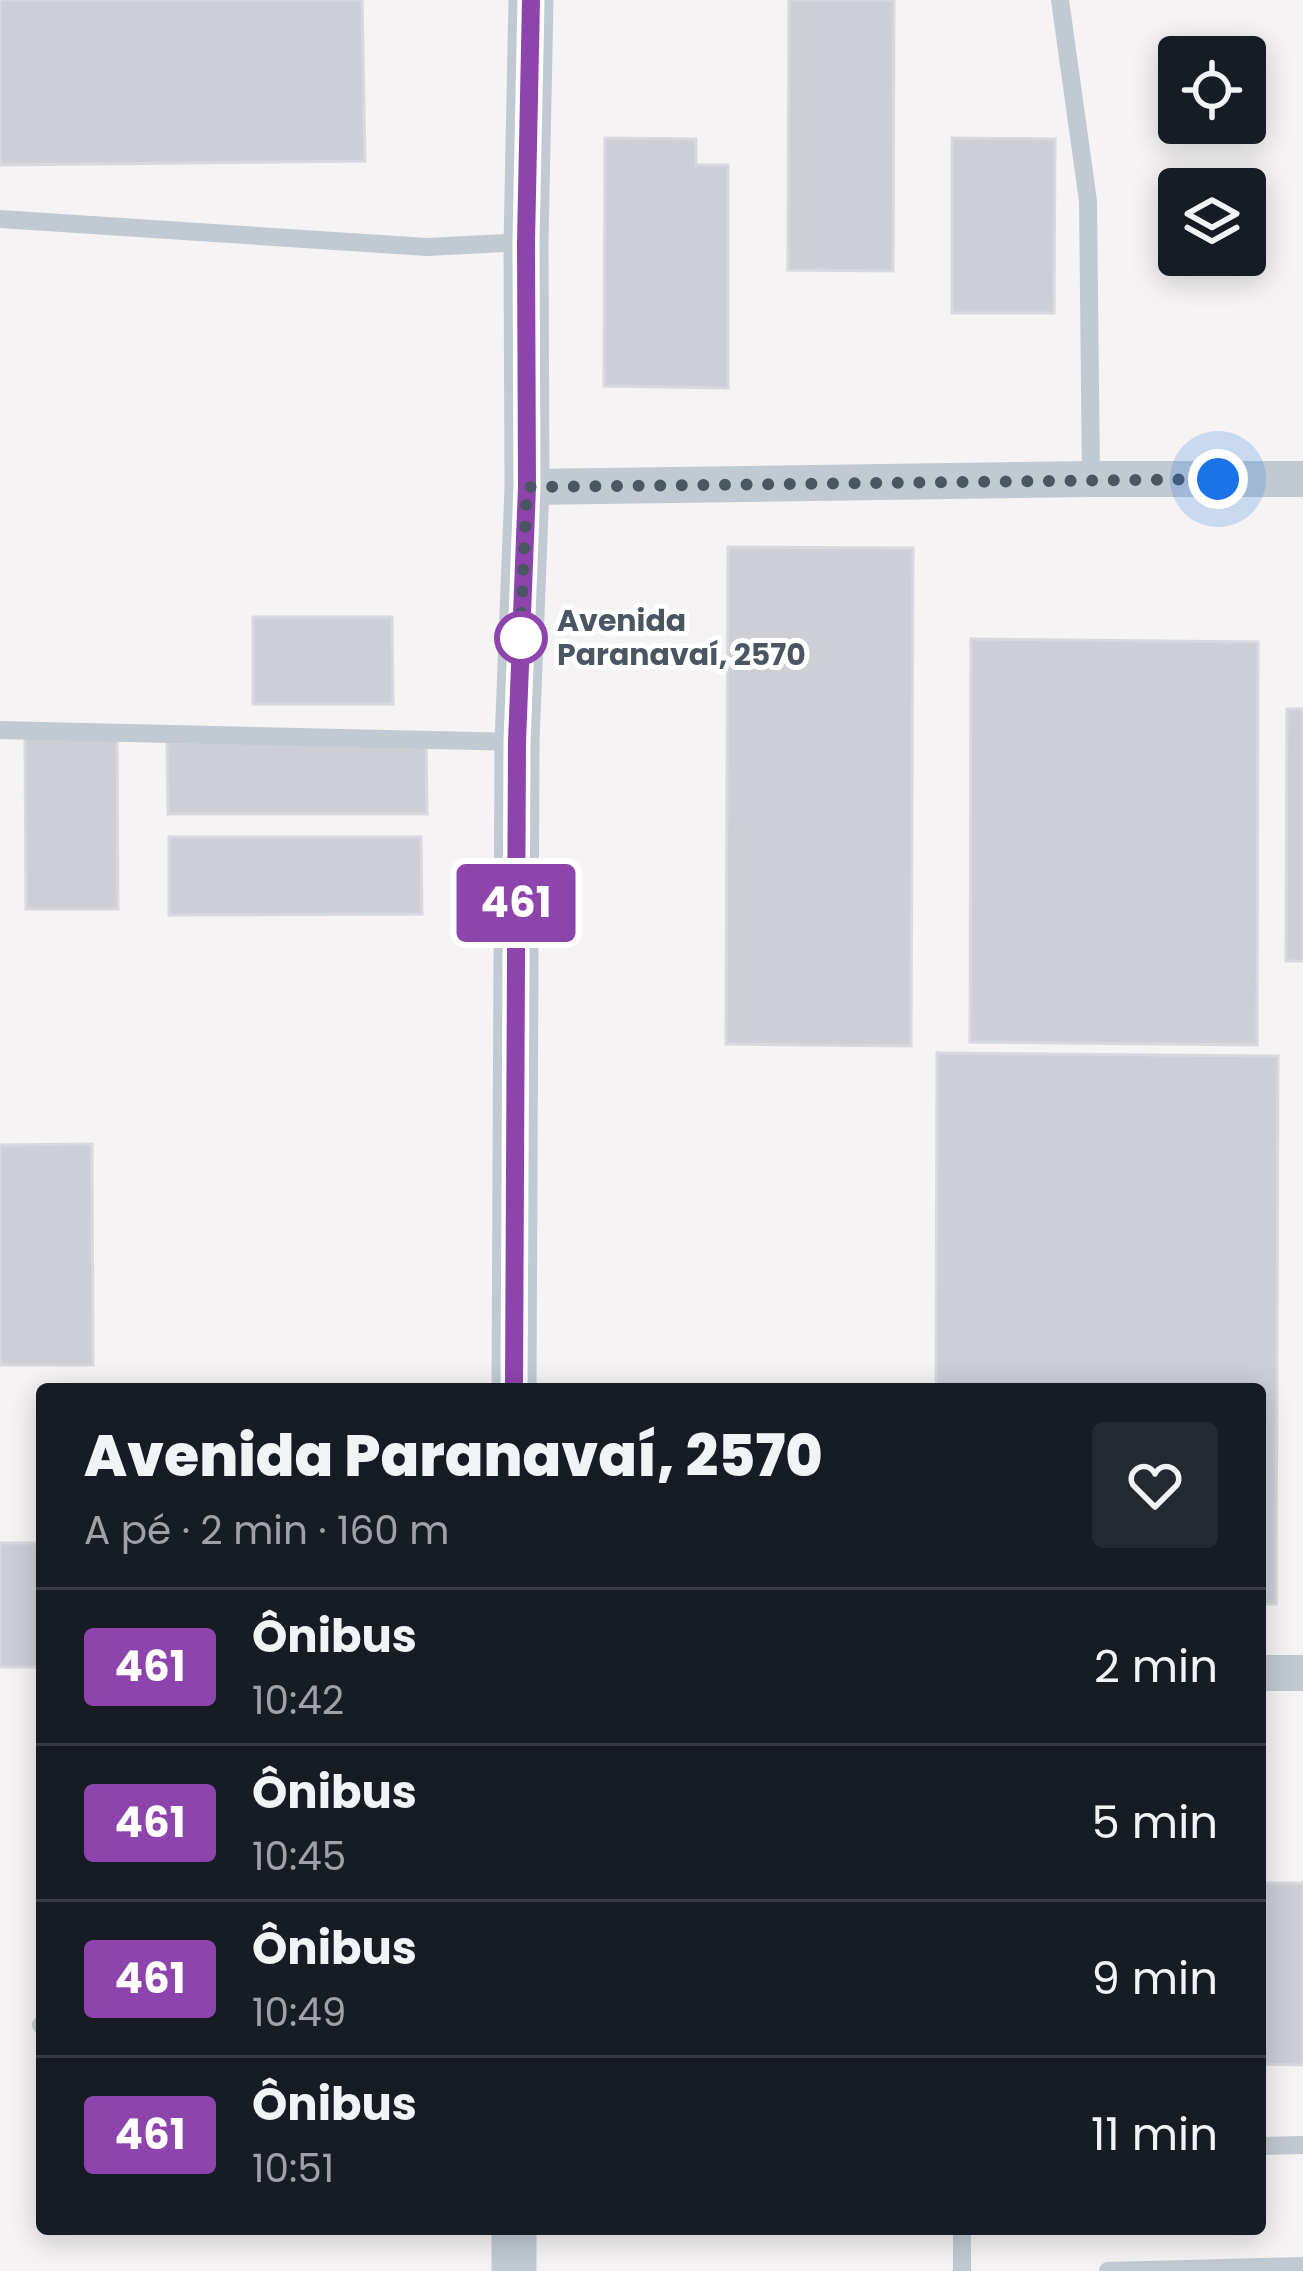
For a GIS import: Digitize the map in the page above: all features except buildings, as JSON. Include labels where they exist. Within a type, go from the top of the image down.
[{"type":"street","points":[[514,1383],[517,742],[527,487],[531,0]]},
{"type":"street","points":[[527,487],[1303,479]]},
{"type":"street","points":[[1266,1673],[1303,1673]]},
{"type":"street","points":[[514,2235],[514,2271]]},
{"type":"lane","points":[[1060,0],[1088,201],[1091,479]]},
{"type":"lane","points":[[0,219],[427,247],[526,242]]},
{"type":"lane","points":[[0,730],[517,742]]},
{"type":"lane","points":[[1266,2146],[1303,2145]]},
{"type":"lane","points":[[962,2235],[962,2271]]},
{"type":"lane","points":[[1108,2271],[1303,2266]]},
{"type":"bus line","name":"461","points":[[514,1383],[517,742],[527,487],[531,0]]},
{"type":"place","name":"Avenida Paranavaí, 2570","points":[[521,638]]},
{"type":"route","points":[[521,638],[520,647],[527,487],[1218,479]]}]
